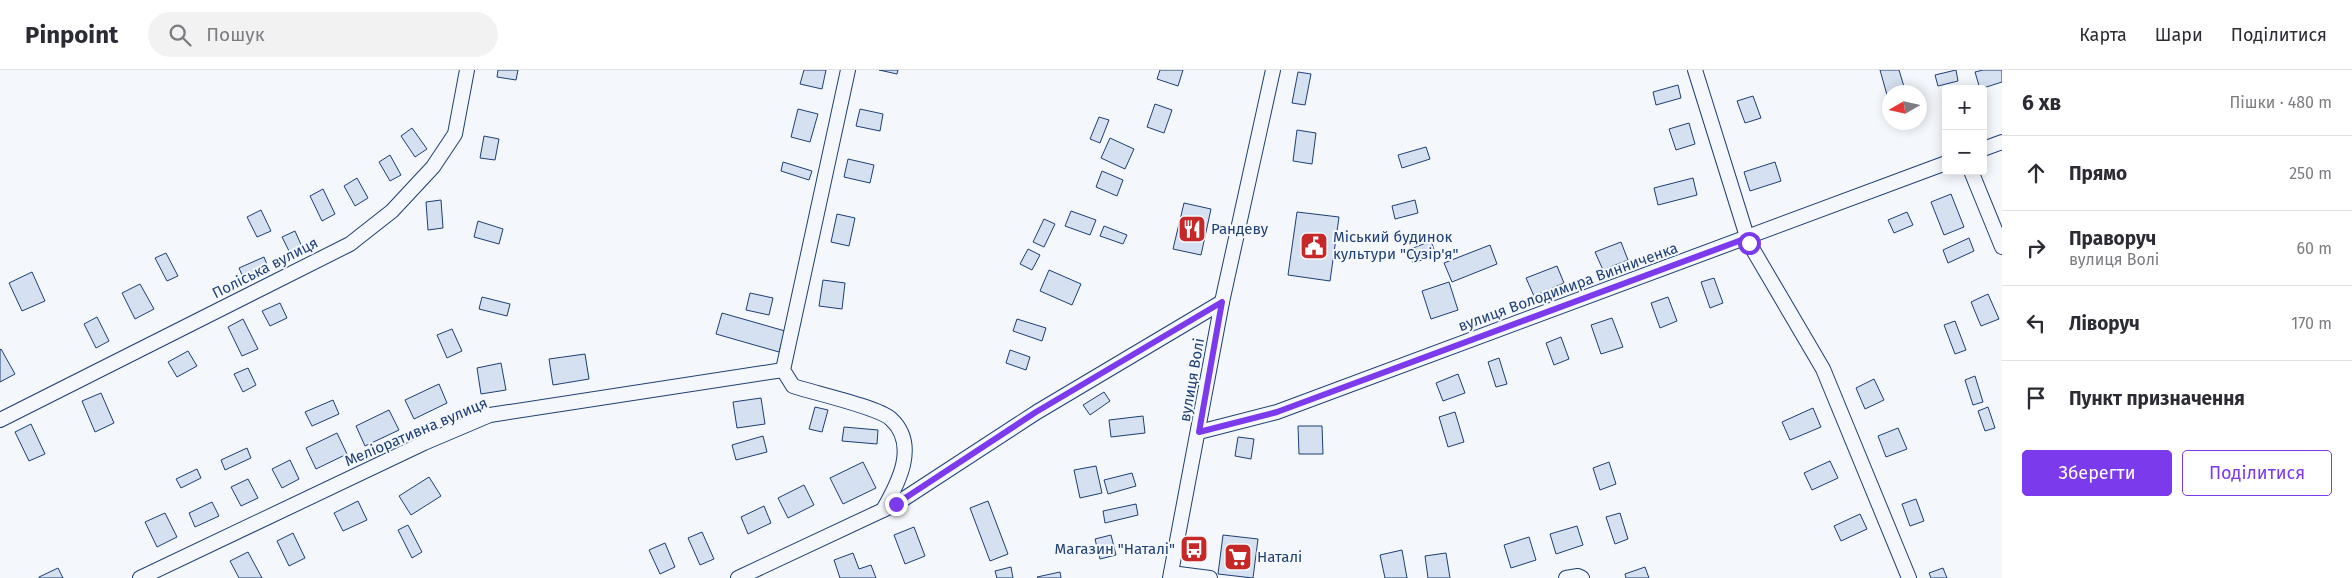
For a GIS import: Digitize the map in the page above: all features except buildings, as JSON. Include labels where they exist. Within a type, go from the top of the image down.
[{"type":"street","name":"Поліська вулиця","points":[[0,420],[350,244],[392,211],[433,166],[454,134],[467,70]]},
{"type":"street","points":[[848,70],[783,370],[793,386],[875,410],[891,419],[901,436],[905,450],[904,466],[897,487],[883,510]]},
{"type":"street","name":"вулиця Волі","points":[[1171,576],[1222,302],[1273,70]]},
{"type":"street","points":[[1695,70],[1747,238],[1823,369],[1909,578]]},
{"type":"street","points":[[1987,148],[2002,142]]},
{"type":"street","name":"вулиця Володимира Винниченка","points":[[1199,432],[1277,412],[1942,165]]},
{"type":"street","points":[[1973,175],[2002,247]]},
{"type":"street","points":[[738,578],[896,504],[1036,412],[1222,302]]},
{"type":"street","name":"Меліоративна вулиця","points":[[140,578],[157,574],[424,443],[490,415],[783,370]]},
{"type":"street","points":[[1171,576],[1210,578]]},
{"type":"street","points":[[1566,578],[1578,576],[1582,578]]},
{"type":"place","name":"Рандеву","points":[[1192,229]]},
{"type":"place","name":"Міський будинок культури \"Сузір'я\"","points":[[1314,246]]},
{"type":"place","name":"Магазин \"Наталі\"","points":[[1194,549]]},
{"type":"place","name":"Наталі","points":[[1238,557]]},
{"type":"route","points":[[896,504],[1036,412],[1222,302],[1199,432],[1277,412],[1747,238],[1749,243]]}]
